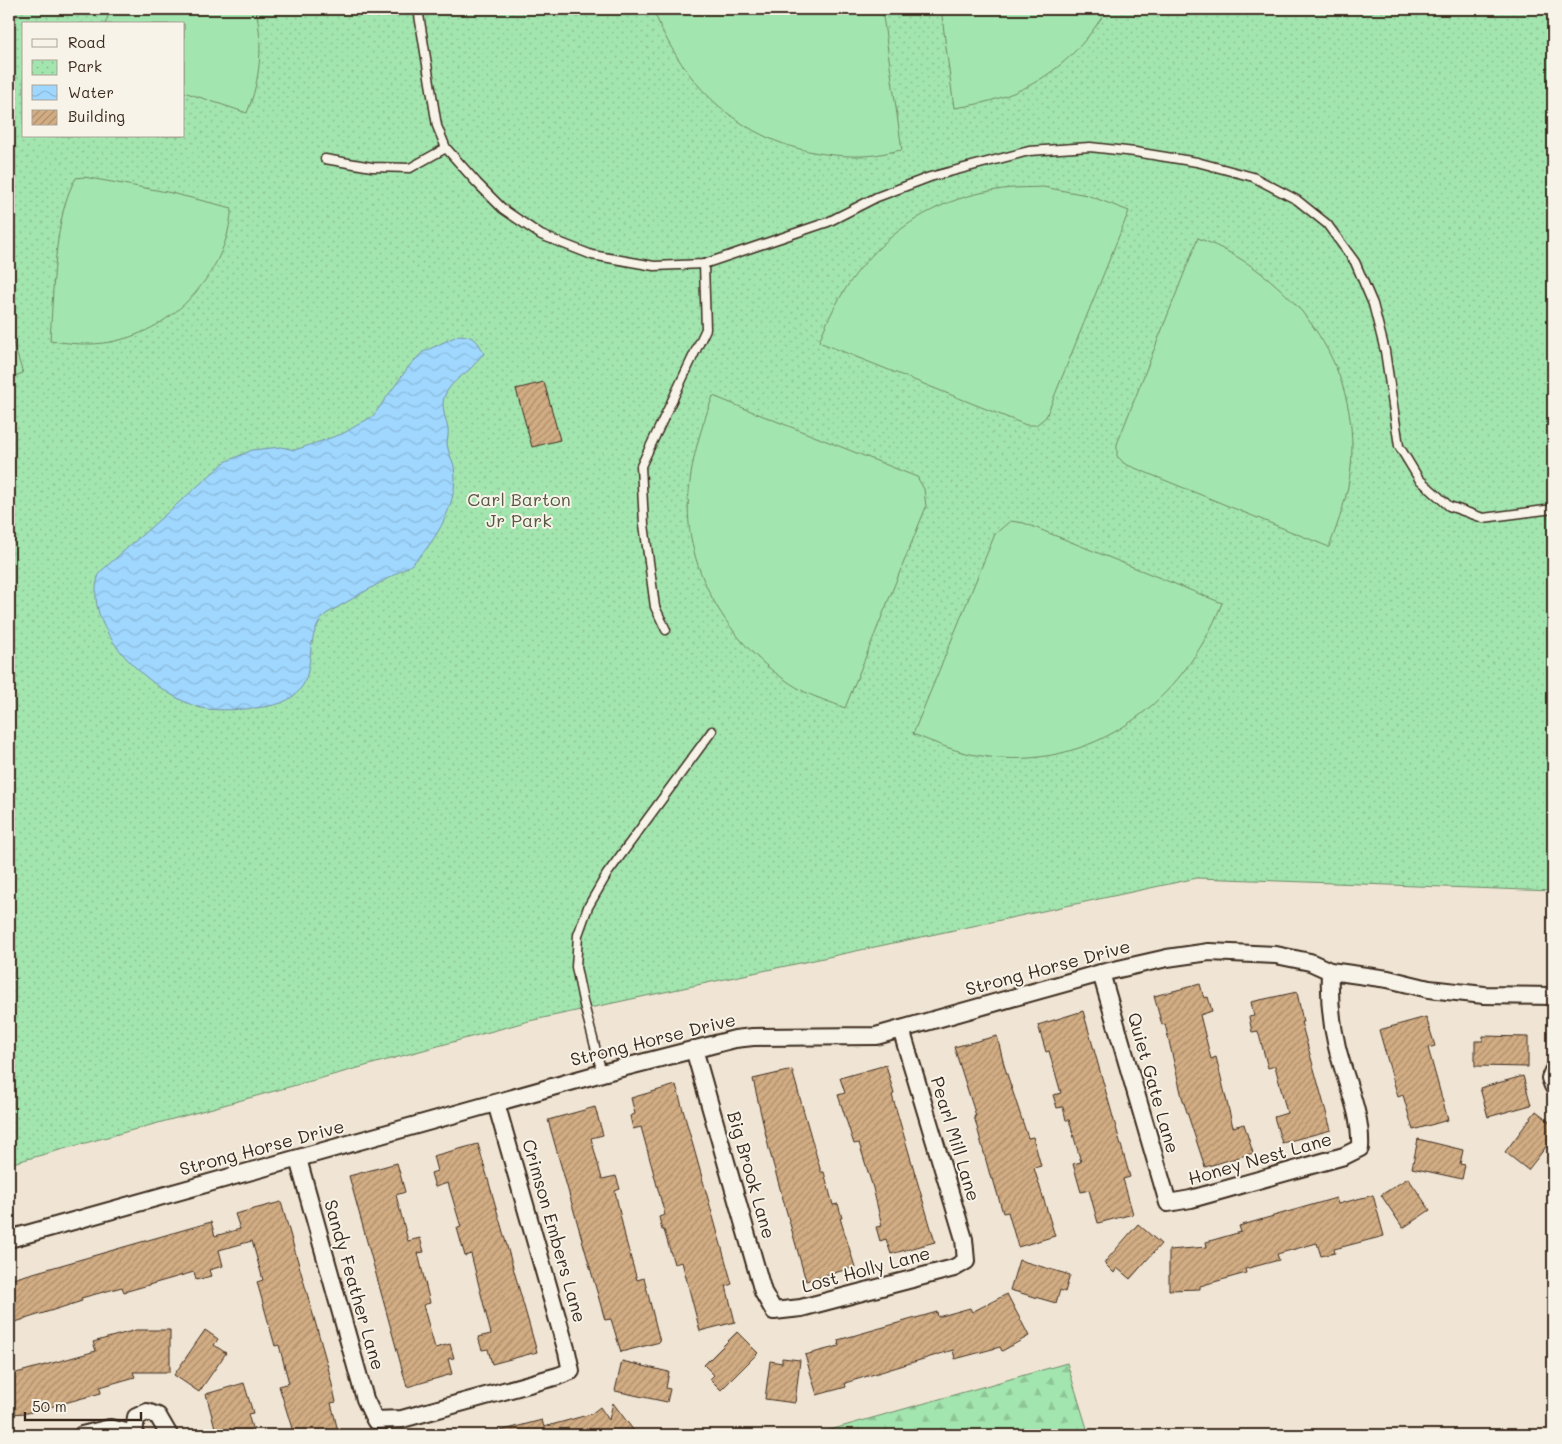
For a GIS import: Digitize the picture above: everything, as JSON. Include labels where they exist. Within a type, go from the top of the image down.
[{"type":"street","name":"Strong Horse Drive","points":[[9,1239],[694,1049],[753,1037],[876,1036],[1101,973],[1167,958],[1209,952],[1276,955],[1310,962],[1330,970],[1388,979],[1429,989],[1484,995],[1553,996]]},
{"type":"street","name":"Honey Nest Lane","points":[[1168,1203],[1192,1199],[1334,1159],[1360,1148],[1361,1130],[1337,1048],[1332,1022],[1330,970]]},
{"type":"street","name":"Quiet Gate Lane","points":[[1101,973],[1168,1203]]},
{"type":"street","name":"Pearl Mill Lane","points":[[901,1029],[964,1239],[966,1261]]},
{"type":"street","name":"Big Brook Lane","points":[[694,1049],[763,1292],[774,1311]]},
{"type":"street","points":[[1553,1071],[1550,1078],[1553,1086]]},
{"type":"street","name":"Crimson Embers Lane","points":[[375,1420],[402,1419],[571,1371],[496,1103]]},
{"type":"street","name":"Sandy Feather Lane","points":[[298,1159],[365,1399],[375,1420]]},
{"type":"street","name":"Lost Holly Lane","points":[[774,1311],[801,1308],[954,1268],[966,1261]]},
{"type":"street","points":[[82,1435],[110,1428],[134,1435],[136,1417],[147,1412],[158,1416],[169,1435]]},
{"type":"lane","points":[[418,9],[437,126],[446,148],[476,183],[503,209],[541,235],[592,254],[654,266],[704,264],[828,222],[877,197],[930,177],[1029,151],[1090,147],[1135,152],[1197,162],[1252,177],[1297,200],[1327,224],[1355,262],[1373,304],[1385,352],[1399,446],[1419,479],[1449,506],[1483,518],[1553,509]]},
{"type":"lane","points":[[325,159],[372,167],[410,168],[446,148]]},
{"type":"lane","points":[[666,630],[655,607],[644,524],[641,466],[706,329],[704,264]]},
{"type":"lane","points":[[602,1073],[576,967],[578,935],[588,907],[607,874],[712,731]]},
{"type":"green space","name":"Carl Barton Jr Park","points":[[9,9],[1553,9],[1553,891],[1197,878],[529,1021],[9,1164]]},
{"type":"green space","points":[[111,9],[256,9],[260,36],[258,74],[247,113],[185,92],[185,22],[106,22]]},
{"type":"green space","points":[[653,9],[882,9],[902,150],[866,156],[825,154],[791,147],[760,134],[733,117],[708,96],[686,70],[668,41]]},
{"type":"green space","points":[[941,9],[1107,9],[1078,49],[1043,78],[1023,89],[1002,97],[979,104],[954,108]]},
{"type":"green space","points":[[84,177],[167,192],[232,208],[228,230],[216,263],[203,283],[171,316],[151,328],[130,337],[108,342],[81,344],[50,341],[56,256],[63,212],[76,178]]},
{"type":"green space","points":[[1043,187],[1087,195],[1129,211],[1046,417],[1036,425],[1026,425],[819,342],[831,313],[865,262],[887,241],[911,223],[937,208],[966,197],[1003,189]]},
{"type":"green space","points":[[1198,238],[1232,254],[1263,274],[1290,299],[1314,327],[1332,358],[1345,392],[1351,429],[1351,467],[1343,508],[1329,547],[1125,464],[1117,456],[1117,444]]},
{"type":"green space","points":[[9,330],[23,373],[9,378]]},
{"type":"green space","points":[[713,396],[917,477],[924,489],[926,507],[845,708],[803,691],[778,675],[755,655],[734,632],[717,607],[703,579],[694,551],[689,521],[689,491],[692,466]]},
{"type":"green space","points":[[1010,521],[1024,523],[1222,603],[1205,639],[1184,671],[1158,699],[1129,723],[1096,741],[1061,753],[1022,758],[973,755],[913,734],[995,534]]},
{"type":"green space","points":[[1067,1363],[1089,1435],[812,1435]]},
{"type":"water","points":[[459,335],[468,336],[475,340],[480,345],[484,354],[453,384],[447,391],[444,399],[443,408],[448,431],[447,444],[454,466],[455,479],[450,506],[444,520],[429,545],[411,565],[326,614],[313,636],[307,674],[303,686],[294,695],[281,703],[273,705],[229,710],[209,709],[201,708],[182,700],[162,689],[142,673],[109,636],[99,614],[96,593],[100,572],[225,462],[252,450],[281,447],[295,450],[342,434],[373,416],[410,365],[423,352]]},
{"type":"building","points":[[544,382],[560,440],[532,447],[516,389]]},
{"type":"building","points":[[1200,984],[1204,998],[1208,997],[1212,1011],[1200,1015],[1211,1059],[1216,1057],[1233,1127],[1244,1124],[1253,1153],[1205,1167],[1182,1097],[1165,1024],[1162,1025],[1154,996]]},
{"type":"building","points":[[1297,992],[1303,1022],[1301,1022],[1331,1130],[1282,1143],[1274,1117],[1287,1113],[1275,1066],[1268,1068],[1258,1031],[1252,1032],[1249,1017],[1254,1016],[1251,1002]]},
{"type":"building","points":[[1083,1011],[1130,1177],[1123,1179],[1133,1214],[1098,1223],[1089,1190],[1081,1192],[1073,1164],[1081,1162],[1069,1120],[1066,1120],[1063,1107],[1057,1108],[1053,1095],[1061,1093],[1049,1051],[1046,1052],[1038,1025]]},
{"type":"building","points":[[1426,1017],[1435,1046],[1428,1048],[1448,1120],[1413,1130],[1403,1095],[1398,1097],[1379,1030]]},
{"type":"building","points":[[997,1036],[1004,1065],[1028,1138],[1033,1137],[1041,1166],[1034,1168],[1055,1236],[1018,1247],[1008,1212],[1003,1213],[993,1179],[991,1179],[974,1116],[976,1116],[954,1047]]},
{"type":"building","points":[[1483,1036],[1528,1037],[1528,1067],[1475,1066],[1475,1041],[1483,1041]]},
{"type":"building","points":[[886,1065],[894,1094],[892,1095],[935,1242],[891,1254],[886,1239],[880,1241],[876,1227],[882,1226],[873,1188],[859,1143],[854,1144],[838,1095],[845,1093],[840,1078]]},
{"type":"building","points":[[792,1070],[821,1172],[824,1172],[833,1205],[838,1204],[842,1218],[840,1218],[855,1267],[806,1281],[769,1149],[753,1079]]},
{"type":"building","points":[[1523,1076],[1531,1105],[1488,1117],[1480,1088]]},
{"type":"building","points":[[676,1085],[732,1284],[726,1286],[735,1322],[700,1331],[682,1262],[674,1264],[664,1230],[662,1230],[659,1217],[665,1215],[641,1127],[633,1129],[630,1116],[635,1114],[631,1098]]},
{"type":"building","points":[[595,1107],[603,1135],[591,1138],[602,1179],[616,1176],[620,1189],[615,1191],[626,1241],[637,1280],[644,1278],[660,1342],[621,1352],[611,1319],[605,1320],[548,1120]]},
{"type":"building","points":[[1536,1111],[1553,1124],[1553,1138],[1528,1170],[1505,1152]]},
{"type":"building","points":[[1418,1139],[1463,1150],[1460,1164],[1465,1165],[1462,1179],[1412,1168]]},
{"type":"building","points":[[478,1144],[537,1352],[492,1364],[488,1349],[482,1350],[478,1337],[491,1334],[471,1254],[465,1256],[457,1228],[461,1227],[448,1183],[435,1187],[431,1173],[437,1171],[433,1156]]},
{"type":"building","points":[[397,1163],[405,1192],[396,1195],[408,1241],[420,1238],[424,1252],[418,1253],[430,1303],[423,1305],[435,1348],[450,1344],[454,1358],[448,1359],[452,1374],[407,1387],[349,1176]]},
{"type":"building","points":[[1408,1178],[1430,1210],[1403,1228],[1381,1195]]},
{"type":"building","points":[[1373,1195],[1384,1236],[1334,1249],[1335,1253],[1321,1256],[1317,1243],[1277,1254],[1279,1260],[1245,1269],[1246,1273],[1200,1286],[1200,1289],[1169,1290],[1169,1250],[1207,1247],[1206,1242],[1241,1232],[1239,1226],[1336,1198],[1338,1204]]},
{"type":"building","points":[[281,1202],[328,1367],[336,1402],[331,1403],[339,1435],[294,1435],[279,1386],[289,1383],[279,1345],[275,1346],[257,1282],[263,1280],[252,1241],[219,1250],[223,1266],[209,1270],[211,1276],[196,1280],[194,1272],[124,1292],[122,1287],[81,1298],[82,1301],[9,1324],[9,1280],[211,1222],[215,1236],[240,1229],[235,1214]]},
{"type":"building","points":[[1138,1224],[1161,1244],[1130,1279],[1117,1268],[1114,1273],[1104,1263]]},
{"type":"building","points":[[1019,1260],[1070,1275],[1065,1292],[1060,1290],[1056,1303],[1010,1290]]},
{"type":"building","points":[[1007,1294],[1029,1336],[1002,1351],[1000,1347],[955,1359],[953,1350],[845,1383],[846,1387],[817,1395],[805,1355],[839,1346],[838,1340],[937,1312],[938,1317],[970,1308],[972,1312]]},
{"type":"building","points":[[136,1330],[170,1330],[170,1372],[133,1372],[135,1377],[100,1387],[101,1393],[28,1413],[9,1414],[9,1375],[96,1351],[93,1342]]},
{"type":"building","points":[[205,1330],[218,1339],[214,1345],[226,1353],[199,1392],[174,1375]]},
{"type":"building","points":[[737,1332],[758,1353],[721,1390],[710,1379],[714,1375],[704,1365]]},
{"type":"building","points":[[782,1358],[800,1360],[795,1403],[765,1399],[770,1361],[782,1363]]},
{"type":"building","points":[[622,1361],[669,1372],[666,1388],[670,1389],[667,1402],[615,1391]]},
{"type":"building","points":[[244,1383],[253,1413],[248,1414],[254,1435],[217,1435],[206,1394]]},
{"type":"building","points":[[613,1403],[637,1435],[500,1435],[500,1431],[542,1420],[544,1427],[591,1414],[600,1407],[609,1420]]}]
